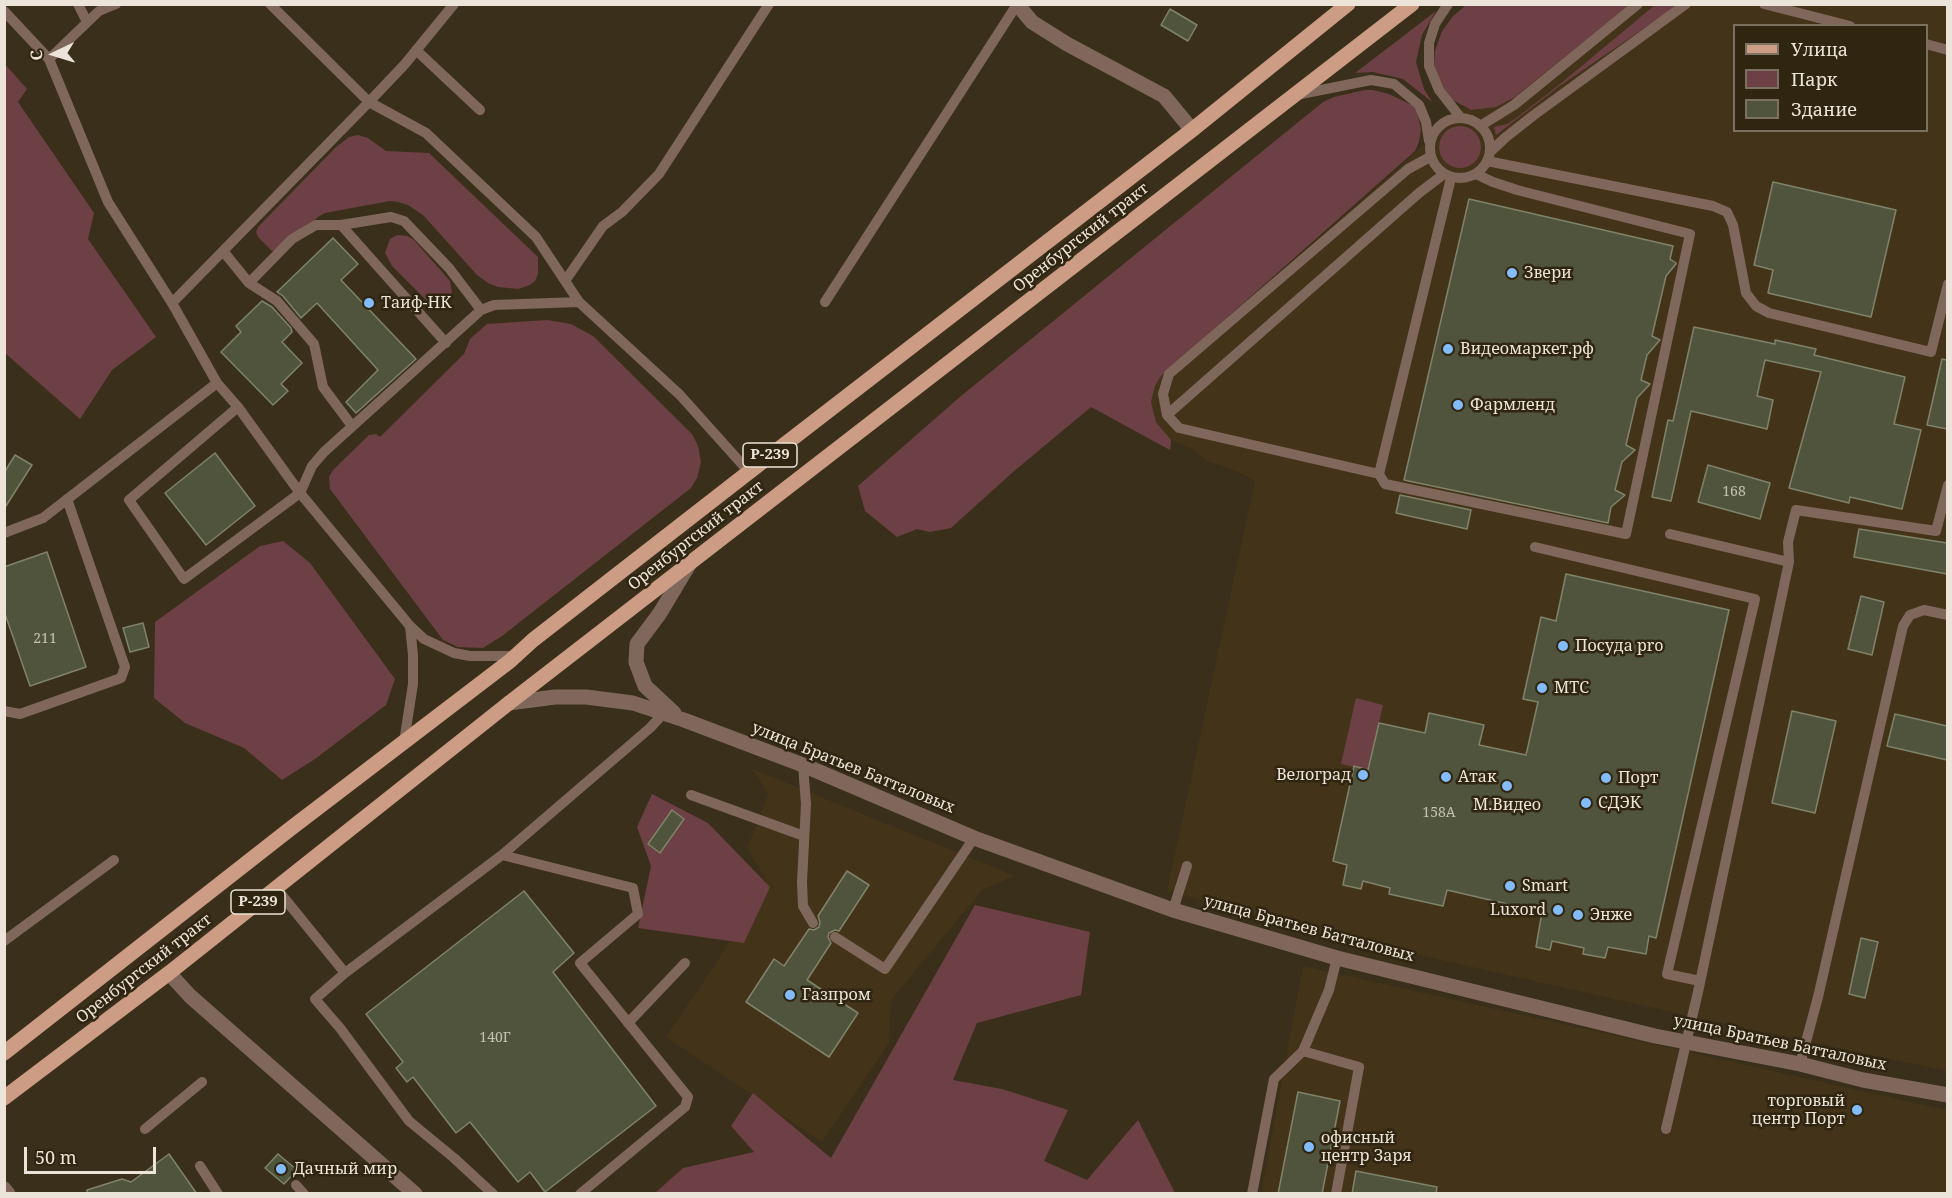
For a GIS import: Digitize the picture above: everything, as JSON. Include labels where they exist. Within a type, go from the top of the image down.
[{"type":"main road","name":"Оренбургский тракт","points":[[4,1053],[1192,130],[1347,4]]},
{"type":"main road","name":"Оренбургский тракт","points":[[4,1098],[169,973],[509,703],[1412,4]]},
{"type":"street","points":[[1016,5],[1032,22],[1067,44],[1164,96],[1192,130]]},
{"type":"street","name":"улица Братьев Батталовых","points":[[684,720],[645,686],[636,662],[637,644],[660,613],[690,563]]},
{"type":"street","name":"улица Братьев Батталовых","points":[[509,703],[555,697],[586,697],[633,703],[802,765],[974,838],[1173,910],[1337,958],[1687,1043],[1947,1095]]},
{"type":"street","points":[[169,973],[190,996],[415,1194]]},
{"type":"street","points":[[4,1189],[8,1194]]},
{"type":"lane","points":[[78,4],[87,22]]},
{"type":"lane","points":[[49,59],[99,11],[116,4]]},
{"type":"lane","points":[[270,4],[369,102],[426,133],[536,237],[579,302],[680,395],[749,472]]},
{"type":"lane","points":[[172,303],[369,102],[454,4]]},
{"type":"lane","points":[[565,281],[603,226],[622,212],[659,174],[769,4]]},
{"type":"lane","points":[[1448,4],[1435,24],[1429,43],[1430,66],[1439,90],[1461,118]]},
{"type":"lane","points":[[1480,126],[1514,105],[1638,4]]},
{"type":"lane","points":[[1296,95],[1371,80],[1394,84],[1419,105],[1426,122],[1430,157],[1438,170],[1448,176],[1468,177],[1476,174],[1506,137],[1686,4]]},
{"type":"lane","points":[[1764,4],[1842,24]]},
{"type":"lane","points":[[825,302],[1016,5]]},
{"type":"lane","points":[[4,11],[49,59],[108,202],[172,303],[217,383],[238,406],[300,493],[410,626],[424,639],[454,653],[470,656],[516,656]]},
{"type":"lane","points":[[1928,45],[1947,50]]},
{"type":"lane","points":[[416,50],[480,110]]},
{"type":"lane","points":[[1430,144],[1435,130],[1443,123],[1461,118],[1474,122],[1486,134],[1490,143],[1489,157]]},
{"type":"lane","points":[[1379,474],[1179,428],[1167,415],[1163,394],[1169,374],[1408,170],[1430,157]]},
{"type":"lane","points":[[1489,157],[1713,206],[1727,212],[1733,225],[1746,293],[1756,306],[1769,312],[1931,352],[1947,284]]},
{"type":"lane","points":[[1448,176],[1379,474],[1384,484],[1626,534],[1690,234],[1517,190],[1476,174]]},
{"type":"lane","points":[[1167,415],[1419,193],[1448,176]]},
{"type":"lane","points":[[249,283],[292,238],[316,225],[341,225],[391,217],[404,221],[449,268],[481,310]]},
{"type":"lane","points":[[341,225],[446,343]]},
{"type":"lane","points":[[223,251],[249,283],[278,301],[314,344],[323,387],[352,426]]},
{"type":"lane","points":[[238,406],[129,500],[184,579],[300,493],[312,466],[324,452],[481,310],[494,305],[579,302]]},
{"type":"lane","points":[[4,533],[43,518],[217,383]]},
{"type":"lane","points":[[1666,1129],[1687,1043],[1789,562],[1788,543],[1796,510],[1936,531],[1947,485]]},
{"type":"lane","points":[[4,711],[20,714],[121,678],[125,667],[67,499]]},
{"type":"lane","points":[[1670,534],[1789,562]]},
{"type":"lane","points":[[1536,547],[1755,599],[1667,974],[1700,981]]},
{"type":"lane","points":[[1800,1064],[1818,997],[1903,626],[1910,615],[1924,610],[1947,615]]},
{"type":"lane","points":[[404,742],[413,684],[410,626]]},
{"type":"lane","points":[[493,1194],[409,1121],[340,1028],[315,999],[345,973],[502,855],[650,728],[664,713]]},
{"type":"lane","points":[[802,765],[806,804],[803,906],[813,923]]},
{"type":"lane","points":[[691,795],[804,836]]},
{"type":"lane","points":[[835,937],[885,969],[974,838]]},
{"type":"lane","points":[[502,855],[633,888],[638,914],[580,963],[688,1097],[685,1107],[579,1194]]},
{"type":"lane","points":[[4,941],[114,860]]},
{"type":"lane","points":[[1173,910],[1187,866]]},
{"type":"lane","points":[[276,888],[345,973]]},
{"type":"lane","points":[[1252,1194],[1274,1079],[1303,1051],[1329,990],[1337,958]]},
{"type":"lane","points":[[628,1023],[685,963]]},
{"type":"lane","points":[[1303,1051],[1359,1067],[1336,1194]]},
{"type":"lane","points":[[145,1129],[202,1082]]},
{"type":"lane","points":[[200,1166],[218,1194]]},
{"type":"lane","points":[[296,1185],[304,1194]]},
{"type":"shaded area","points":[[1629,5],[1947,5],[1947,1071],[1344,938],[1167,891],[1255,481],[1237,471],[1207,461],[1191,448],[1171,440],[1156,422],[1151,402],[1155,386],[1161,376],[1403,164],[1463,107],[1471,110]]},
{"type":"shaded area","points":[[752,769],[1015,876],[983,889],[891,1000],[889,1043],[822,1142],[666,1037],[720,957],[766,879],[747,848],[768,793]]},
{"type":"shaded area","points":[[1303,966],[1947,1110],[1947,1193],[1261,1194]]},
{"type":"green space","points":[[1466,5],[1629,5],[1515,97],[1496,107],[1471,110],[1453,100],[1438,81],[1434,64],[1435,51],[1442,31],[1453,16]]},
{"type":"green space","points":[[1655,5],[1678,5],[1561,85],[1496,135],[1494,127],[1507,124],[1515,119]]},
{"type":"green space","points":[[1436,11],[1422,35],[1416,62],[1424,89],[1432,102],[1403,79],[1373,72],[1355,73]]},
{"type":"green space","points":[[4,63],[27,89],[18,102],[94,213],[88,239],[156,337],[112,370],[80,419],[5,353]]},
{"type":"green space","points":[[1365,90],[1389,94],[1414,106],[1421,129],[1415,151],[1161,376],[1155,386],[1151,402],[1156,422],[1171,440],[1170,450],[1091,407],[1013,472],[951,528],[930,532],[917,529],[897,537],[865,511],[858,486],[961,396],[1323,102]]},
{"type":"green space","points":[[1460,126],[1468,127],[1475,132],[1480,139],[1480,155],[1475,162],[1468,167],[1460,168],[1452,167],[1445,162],[1440,155],[1439,147],[1440,139],[1445,132],[1452,127]]},
{"type":"green space","points":[[358,135],[368,138],[386,151],[429,153],[538,257],[538,274],[535,281],[518,289],[498,287],[488,283],[477,275],[423,215],[408,205],[390,201],[325,213],[284,249],[272,251],[258,237],[256,232],[258,227],[336,147],[349,137]]},
{"type":"green space","points":[[397,235],[407,236],[414,240],[450,281],[452,293],[443,305],[429,303],[392,266],[385,253],[390,239]]},
{"type":"green space","points":[[547,320],[571,324],[593,336],[692,434],[698,446],[701,462],[697,478],[691,488],[502,636],[483,648],[458,647],[443,640],[330,489],[329,477],[333,470],[369,435],[376,434],[380,437],[464,354],[470,339],[487,324]]},
{"type":"green space","points":[[283,541],[310,563],[395,679],[386,705],[315,759],[282,780],[244,748],[185,723],[154,698],[155,622],[260,546]]},
{"type":"green space","points":[[1356,698],[1383,705],[1368,770],[1341,764]]},
{"type":"green space","points":[[652,794],[708,823],[770,887],[744,943],[638,928],[651,866],[637,827]]},
{"type":"green space","points":[[975,905],[1090,932],[1081,995],[977,1023],[953,1080],[1002,1089],[1068,1110],[1044,1161],[1087,1180],[1138,1120],[1175,1193],[655,1193],[683,1168],[754,1152],[731,1126],[753,1093],[831,1158]]},
{"type":"building","points":[[1170,9],[1197,25],[1188,41],[1161,25]]},
{"type":"building","points":[[1773,182],[1896,210],[1871,317],[1768,293],[1773,270],[1754,265]]},
{"type":"building","points":[[1469,199],[1673,246],[1670,259],[1676,264],[1666,276],[1652,336],[1660,340],[1647,355],[1641,380],[1650,384],[1637,398],[1626,445],[1635,450],[1622,462],[1615,490],[1625,495],[1611,507],[1608,523],[1404,480]]},
{"type":"building","points":[[333,238],[358,264],[341,280],[416,359],[356,413],[346,402],[378,370],[317,303],[301,318],[277,292]]},
{"type":"building","points":[[262,301],[272,307],[291,328],[292,332],[282,342],[302,363],[281,384],[288,391],[273,405],[221,352],[241,332],[236,326]]},
{"type":"building","points":[[1694,327],[1775,344],[1775,340],[1816,349],[1814,355],[1905,377],[1894,424],[1921,430],[1902,509],[1850,497],[1849,503],[1789,488],[1821,372],[1765,360],[1757,396],[1773,400],[1767,429],[1691,411],[1671,501],[1652,497],[1668,420],[1673,421]]},
{"type":"building","points":[[1942,359],[1947,360],[1947,429],[1927,425]]},
{"type":"building","points":[[215,453],[255,506],[206,545],[165,493]]},
{"type":"building","points":[[15,455],[32,465],[4,509],[4,473]]},
{"type":"building","points":[[1708,465],[1770,483],[1760,519],[1698,502]]},
{"type":"building","points":[[1400,495],[1471,510],[1467,529],[1396,513]]},
{"type":"building","points":[[1859,529],[1947,543],[1947,574],[1854,557]]},
{"type":"building","points":[[47,552],[86,667],[30,686],[4,611],[4,567]]},
{"type":"building","name":"Порт","points":[[1566,574],[1729,610],[1656,938],[1649,936],[1646,954],[1608,947],[1605,958],[1583,954],[1584,948],[1552,941],[1550,950],[1536,947],[1542,912],[1447,890],[1443,906],[1389,894],[1390,888],[1363,881],[1361,889],[1343,885],[1347,865],[1333,861],[1354,766],[1368,770],[1379,723],[1425,733],[1429,713],[1484,725],[1479,745],[1526,755],[1538,702],[1523,699],[1541,617],[1556,621]]},
{"type":"building","points":[[1861,596],[1884,602],[1872,655],[1848,649]]},
{"type":"building","points":[[143,623],[149,647],[130,652],[123,628]]},
{"type":"building","points":[[1792,711],[1836,721],[1815,813],[1772,803]]},
{"type":"building","points":[[1895,714],[1947,726],[1947,760],[1887,746]]},
{"type":"building","points":[[672,810],[684,819],[660,853],[648,844]]},
{"type":"building","points":[[847,871],[869,885],[839,931],[829,933],[831,943],[807,980],[858,1013],[829,1057],[746,1002],[774,959],[784,966],[809,929],[814,930],[819,927],[818,916]]},
{"type":"building","points":[[524,891],[574,953],[553,972],[656,1106],[545,1192],[530,1172],[518,1182],[470,1122],[456,1133],[413,1077],[407,1082],[396,1068],[403,1062],[366,1014]]},
{"type":"building","points":[[1861,938],[1878,942],[1865,998],[1849,994]]},
{"type":"building","name":"офисный центр Заря","points":[[1298,1092],[1340,1101],[1322,1194],[1278,1194]]},
{"type":"building","points":[[169,1154],[197,1194],[87,1194],[87,1190],[122,1179],[131,1182]]},
{"type":"building","name":"Дачный мир","points":[[278,1154],[297,1170],[284,1184],[265,1168]]},
{"type":"building","points":[[1356,1171],[1437,1187],[1436,1194],[1352,1194]]},
{"type":"place","name":"Звери","points":[[1512,273]]},
{"type":"place","name":"Таиф-НК","points":[[369,303]]},
{"type":"place","name":"Видеомаркет.рф","points":[[1448,349]]},
{"type":"place","name":"Фармленд","points":[[1458,405]]},
{"type":"place","name":"Посуда pro","points":[[1563,646]]},
{"type":"place","name":"МТС","points":[[1542,688]]},
{"type":"place","name":"Велоград","points":[[1363,775]]},
{"type":"place","name":"Атак","points":[[1446,777]]},
{"type":"place","name":"Порт","points":[[1606,778]]},
{"type":"place","name":"М.Видео","points":[[1507,786]]},
{"type":"place","name":"СДЭК","points":[[1586,803]]},
{"type":"place","name":"Smart","points":[[1510,886]]},
{"type":"place","name":"Luxord","points":[[1558,910]]},
{"type":"place","name":"Энже","points":[[1578,915]]},
{"type":"place","name":"Газпром","points":[[790,995]]},
{"type":"place","name":"торговый центр Порт","points":[[1857,1110]]},
{"type":"place","name":"офисный центр Заря","points":[[1309,1147]]},
{"type":"place","name":"Дачный мир","points":[[281,1169]]}]
